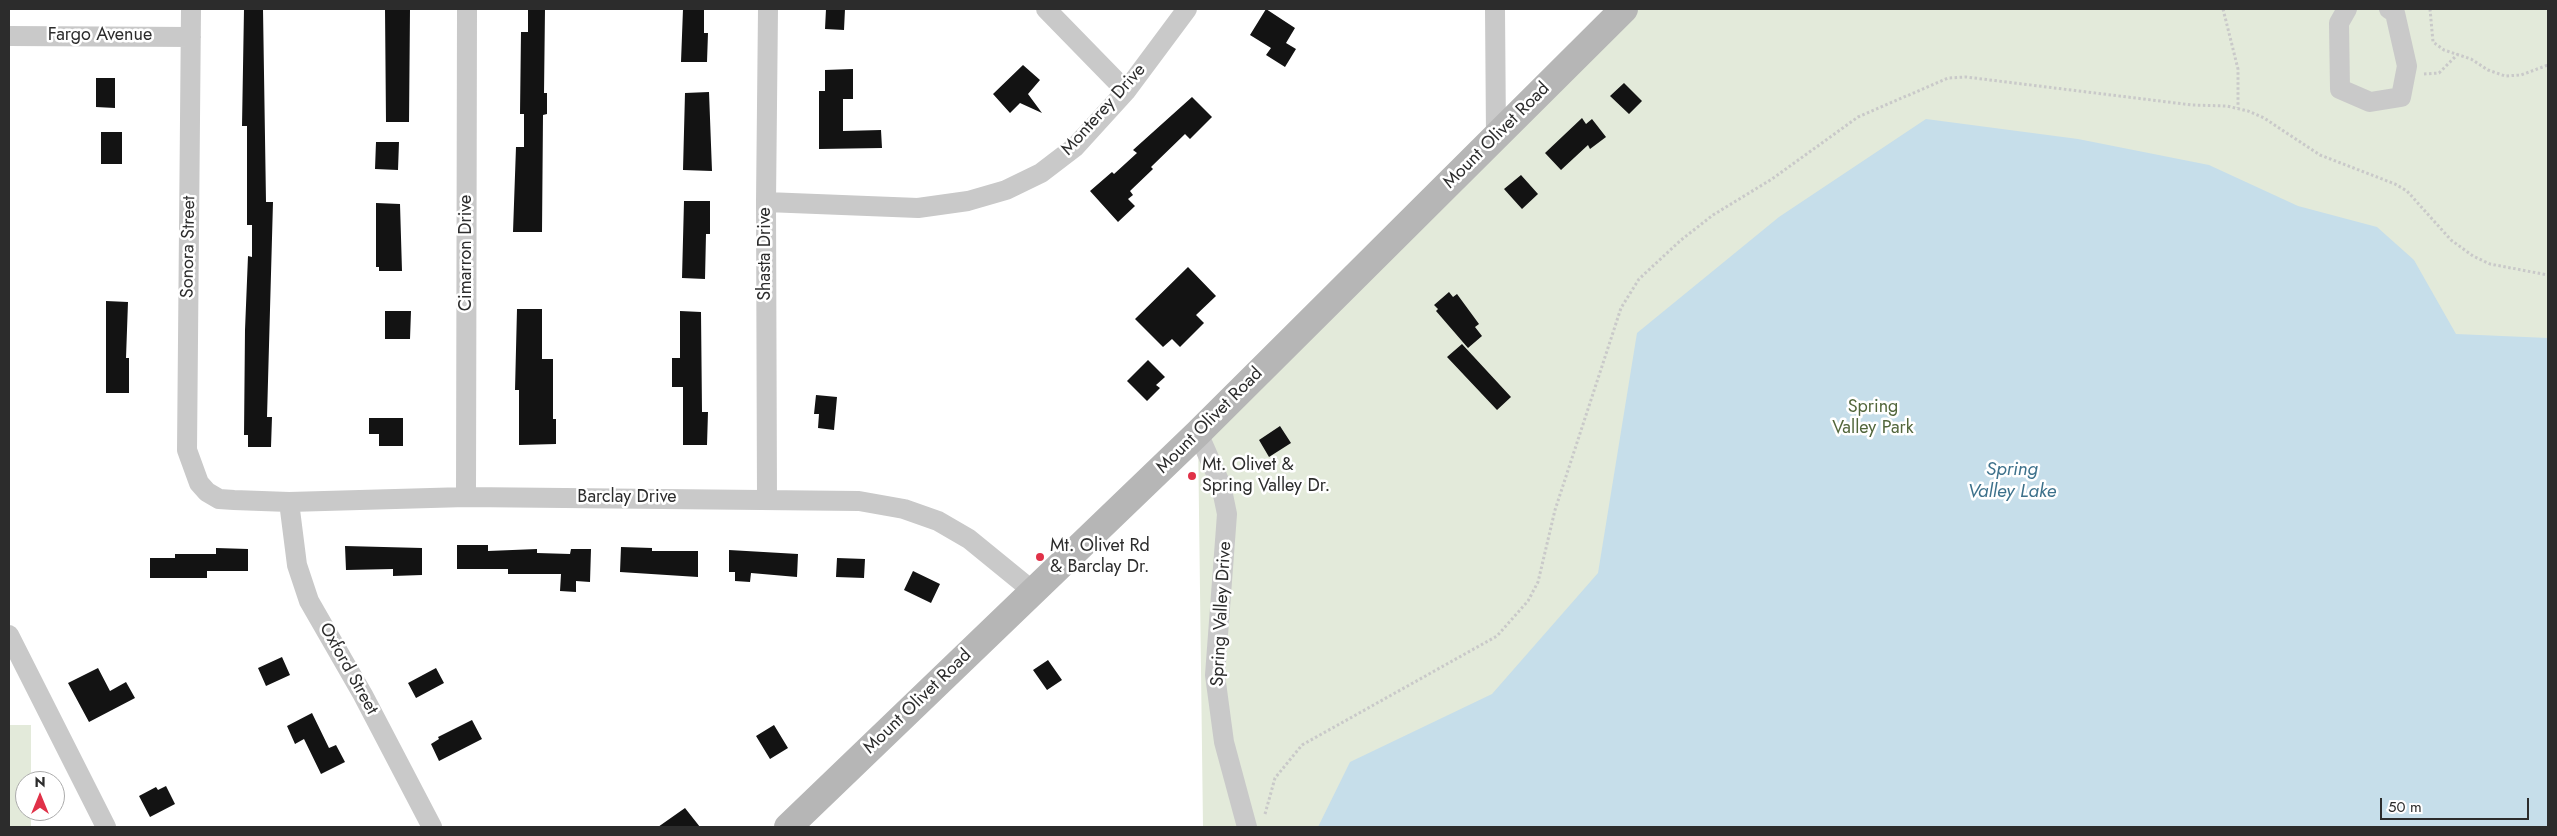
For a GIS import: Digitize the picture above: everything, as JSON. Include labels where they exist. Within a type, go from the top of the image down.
[{"type":"street","name":"Sonora Street","points":[[191,9],[187,450],[199,483]]},
{"type":"street","name":"Cimarron Drive","points":[[466,497],[467,9]]},
{"type":"street","name":"Shasta Drive","points":[[767,499],[766,202],[768,9]]},
{"type":"street","points":[[1046,9],[1126,91]]},
{"type":"street","name":"Monterey Drive","points":[[766,202],[918,208],[968,201],[1006,190],[1041,173],[1075,147],[1126,91],[1187,9]]},
{"type":"street","points":[[1495,9],[1496,136]]},
{"type":"street","name":"Mount Olivet Road","points":[[788,827],[1198,433],[1624,9]]},
{"type":"street","points":[[2347,9],[2339,23],[2340,89],[2370,102],[2401,97],[2406,75],[2407,66],[2395,13],[2389,9]]},
{"type":"street","name":"Fargo Avenue","points":[[9,36],[192,37]]},
{"type":"street","name":"Spring Valley Drive","points":[[1198,433],[1221,485],[1226,514],[1215,675],[1224,742],[1255,822]]},
{"type":"street","name":"Barclay Drive","points":[[199,483],[219,498],[289,502],[466,497],[859,501],[904,509],[938,521],[969,539],[1034,592]]},
{"type":"street","name":"Oxford Street","points":[[289,502],[297,564],[309,600],[363,695],[432,827]]},
{"type":"street","points":[[9,635],[106,827]]},
{"type":"path","points":[[2223,9],[2238,69],[2238,108]]},
{"type":"path","points":[[2430,9],[2433,42],[2444,50],[2459,54],[2488,70],[2505,76],[2521,75],[2548,65]]},
{"type":"path","points":[[2406,75],[2439,73],[2459,54]]},
{"type":"path","points":[[1255,822],[1275,778],[1302,745],[1497,636],[1528,601],[1538,582],[1555,510],[1621,308],[1640,279],[1681,240],[1714,214],[1772,179],[1858,117],[1948,78],[1966,76],[2238,108],[2264,118],[2320,155],[2401,188],[2421,205],[2451,240],[2473,256],[2490,264],[2548,275]]},
{"type":"green space","name":"Spring Valley Lake","points":[[1622,9],[2548,9],[2548,827],[1203,827],[1198,433]]},
{"type":"green space","points":[[9,725],[31,725],[31,771],[15,771],[15,821],[31,821],[31,827],[9,827]]},
{"type":"water","name":"Spring Valley Lake","points":[[1926,119],[2078,139],[2209,165],[2298,206],[2377,227],[2414,260],[2456,334],[2548,338],[2548,827],[1318,827],[1350,762],[1492,694],[1598,573],[1637,333],[1779,217]]},
{"type":"building","points":[[244,9],[263,9],[266,202],[273,202],[267,417],[272,417],[271,447],[248,447],[248,435],[244,435],[245,330],[248,256],[252,257],[252,225],[247,225],[247,126],[242,126]]},
{"type":"building","points":[[385,9],[410,9],[409,122],[386,122]]},
{"type":"building","points":[[528,9],[545,9],[544,93],[547,93],[547,114],[543,115],[542,232],[513,232],[516,147],[524,147],[524,114],[520,114],[521,32],[528,32]]},
{"type":"building","points":[[683,9],[704,9],[704,33],[708,33],[707,62],[681,62]]},
{"type":"building","points":[[826,9],[845,9],[844,30],[825,29]]},
{"type":"building","points":[[1266,9],[1295,28],[1286,43],[1296,49],[1285,67],[1266,55],[1271,48],[1250,35]]},
{"type":"building","points":[[1023,65],[1040,80],[1028,94],[1042,113],[1020,103],[1010,113],[993,94]]},
{"type":"building","points":[[853,69],[853,99],[843,99],[843,131],[881,130],[882,148],[819,149],[819,91],[825,91],[825,70]]},
{"type":"building","points":[[96,78],[115,78],[115,108],[96,107]]},
{"type":"building","points":[[1624,83],[1642,101],[1629,114],[1610,96]]},
{"type":"building","points":[[709,92],[712,171],[683,170],[685,93]]},
{"type":"building","points":[[1192,97],[1212,117],[1190,139],[1185,134],[1151,167],[1153,169],[1130,191],[1133,195],[1128,199],[1135,206],[1118,222],[1090,191],[1112,172],[1114,174],[1137,153],[1133,150]]},
{"type":"building","points":[[1582,118],[1586,124],[1592,119],[1606,137],[1590,149],[1588,145],[1561,170],[1545,153]]},
{"type":"building","points":[[101,132],[122,132],[122,164],[101,164]]},
{"type":"building","points":[[376,142],[399,142],[398,170],[375,169]]},
{"type":"building","points":[[1521,175],[1538,194],[1522,209],[1504,189]]},
{"type":"building","points":[[684,201],[710,201],[710,234],[706,234],[705,279],[682,278]]},
{"type":"building","points":[[376,203],[400,204],[402,271],[379,271],[379,267],[376,267]]},
{"type":"building","points":[[1188,267],[1216,296],[1196,315],[1204,323],[1180,347],[1172,339],[1163,347],[1135,319]]},
{"type":"building","points":[[1449,292],[1453,297],[1457,294],[1479,324],[1475,327],[1482,336],[1468,348],[1436,311],[1438,309],[1434,305]]},
{"type":"building","points":[[106,301],[128,302],[126,358],[129,358],[129,393],[106,393]]},
{"type":"building","points":[[517,309],[542,309],[542,359],[553,359],[553,419],[556,419],[556,444],[519,445],[519,390],[515,390]]},
{"type":"building","points":[[385,311],[411,311],[410,339],[385,339]]},
{"type":"building","points":[[680,311],[701,312],[702,412],[708,412],[707,445],[683,445],[683,387],[672,387],[672,358],[680,358]]},
{"type":"building","points":[[1462,344],[1511,397],[1497,410],[1447,357]]},
{"type":"building","points":[[1148,360],[1165,377],[1156,385],[1160,388],[1147,401],[1127,381]]},
{"type":"building","points":[[816,395],[837,397],[834,430],[818,428],[819,414],[814,414]]},
{"type":"building","points":[[369,418],[403,418],[403,446],[379,446],[379,434],[369,434]]},
{"type":"building","points":[[1280,426],[1291,443],[1269,457],[1259,440]]},
{"type":"building","points":[[457,545],[488,545],[488,551],[537,549],[537,553],[570,554],[571,549],[591,549],[590,582],[576,581],[576,592],[560,591],[561,574],[508,574],[508,569],[457,569]]},
{"type":"building","points":[[345,546],[422,548],[422,575],[393,576],[393,569],[346,570]]},
{"type":"building","points":[[621,547],[652,548],[652,551],[698,551],[698,577],[620,572]]},
{"type":"building","points":[[216,548],[248,549],[248,571],[207,571],[207,578],[150,578],[150,558],[175,558],[175,554],[216,554]]},
{"type":"building","points":[[729,550],[798,554],[797,577],[751,573],[750,582],[735,581],[735,572],[729,572]]},
{"type":"building","points":[[837,558],[865,559],[864,578],[836,577]]},
{"type":"building","points":[[913,571],[940,584],[931,603],[904,590]]},
{"type":"building","points":[[282,657],[290,675],[266,686],[258,668]]},
{"type":"building","points":[[1048,660],[1062,680],[1047,690],[1033,670]]},
{"type":"building","points":[[98,668],[110,691],[126,682],[135,698],[89,722],[68,683]]},
{"type":"building","points":[[436,668],[444,683],[416,698],[408,683]]},
{"type":"building","points":[[312,713],[329,748],[336,745],[345,762],[321,774],[304,739],[295,744],[287,726]]},
{"type":"building","points":[[472,720],[482,739],[439,761],[431,744],[439,739],[438,737]]},
{"type":"building","points":[[774,725],[788,748],[770,759],[756,736]]},
{"type":"building","points":[[166,786],[175,804],[150,817],[139,796],[156,787],[158,790]]},
{"type":"building","points":[[685,808],[700,827],[658,827]]},
{"type":"place","name":"Mt. Olivet & Spring Valley Dr.","points":[[1192,476]]},
{"type":"place","name":"Mt. Olivet Rd & Barclay Dr.","points":[[1040,557]]},
{"type":"park label","name":"Spring Valley Park","points":[[1873,418]]}]
